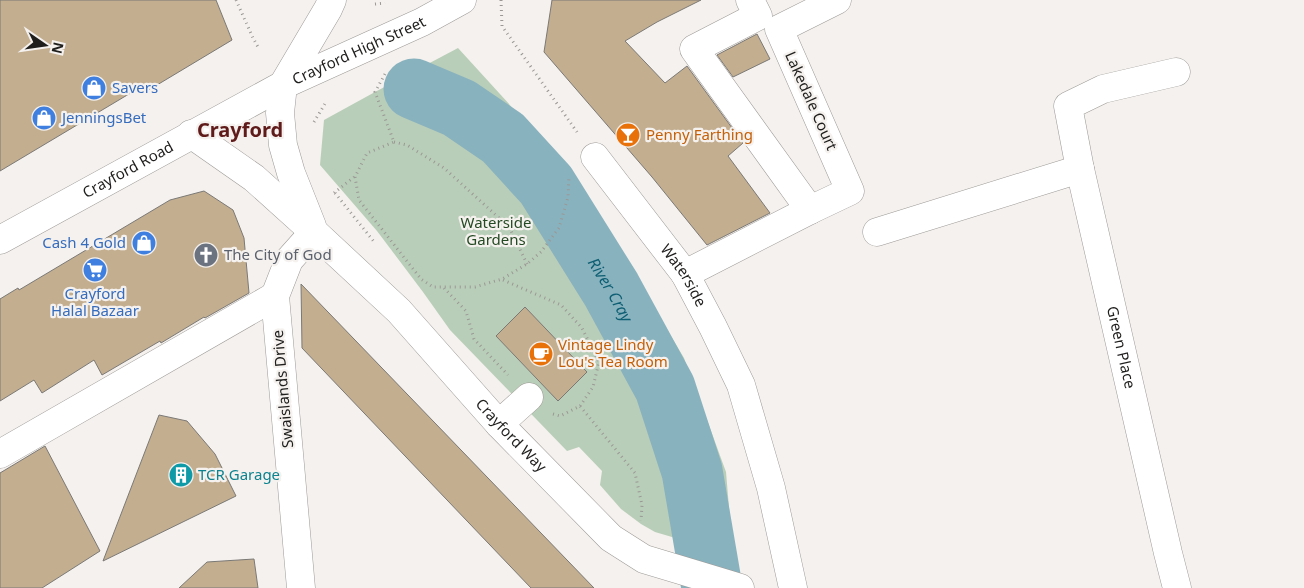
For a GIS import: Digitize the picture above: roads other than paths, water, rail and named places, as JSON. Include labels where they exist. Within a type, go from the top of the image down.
[{"type":"main road","points":[[283,85],[332,0]]},
{"type":"main road","name":"Crayford High Street","points":[[283,85],[422,22],[462,0]]},
{"type":"main road","points":[[685,274],[810,210],[694,50],[758,16],[750,0]]},
{"type":"main road","name":"Lakedale Court","points":[[810,210],[850,191],[779,29],[837,0]]},
{"type":"main road","name":"Green Place","points":[[1176,72],[1103,88],[1068,106],[1080,169],[1177,588]]},
{"type":"main road","name":"Crayford Road","points":[[0,240],[283,85]]},
{"type":"main road","name":"Crayford Way","points":[[283,85],[280,113],[283,145],[291,173],[314,232]]},
{"type":"main road","name":"Crayford Way","points":[[191,134],[254,178],[399,311],[499,424],[612,538],[644,559],[740,588]]},
{"type":"main road","name":"Waterside","points":[[595,157],[685,274],[741,386],[770,488],[793,588]]},
{"type":"main road","points":[[877,232],[1080,169]]},
{"type":"main road","name":"Swaislands Drive","points":[[301,588],[275,296],[289,260],[314,232]]},
{"type":"main road","points":[[0,454],[275,296]]},
{"type":"main road","points":[[499,424],[529,397]]},
{"type":"waterway","name":"River Cray","points":[[414,89],[459,108],[503,138],[546,185],[611,289],[665,388],[692,471],[712,588]]},
{"type":"place","name":"Savers","points":[[94,88]]},
{"type":"place","name":"JenningsBet","points":[[44,118]]},
{"type":"place","name":"Penny Farthing","points":[[628,135]]},
{"type":"place","name":"Cash 4 Gold","points":[[144,243]]},
{"type":"place","name":"The City of God","points":[[206,255]]},
{"type":"place","name":"Crayford Halal Bazaar","points":[[95,270]]},
{"type":"place","name":"Vintage Lindy Lou's Tea Room","points":[[541,354]]},
{"type":"place","name":"TCR Garage","points":[[181,475]]},
{"type":"district","name":"Crayford","points":[[240,130]]},
{"type":"park label","name":"Waterside Gardens","points":[[496,232]]}]
